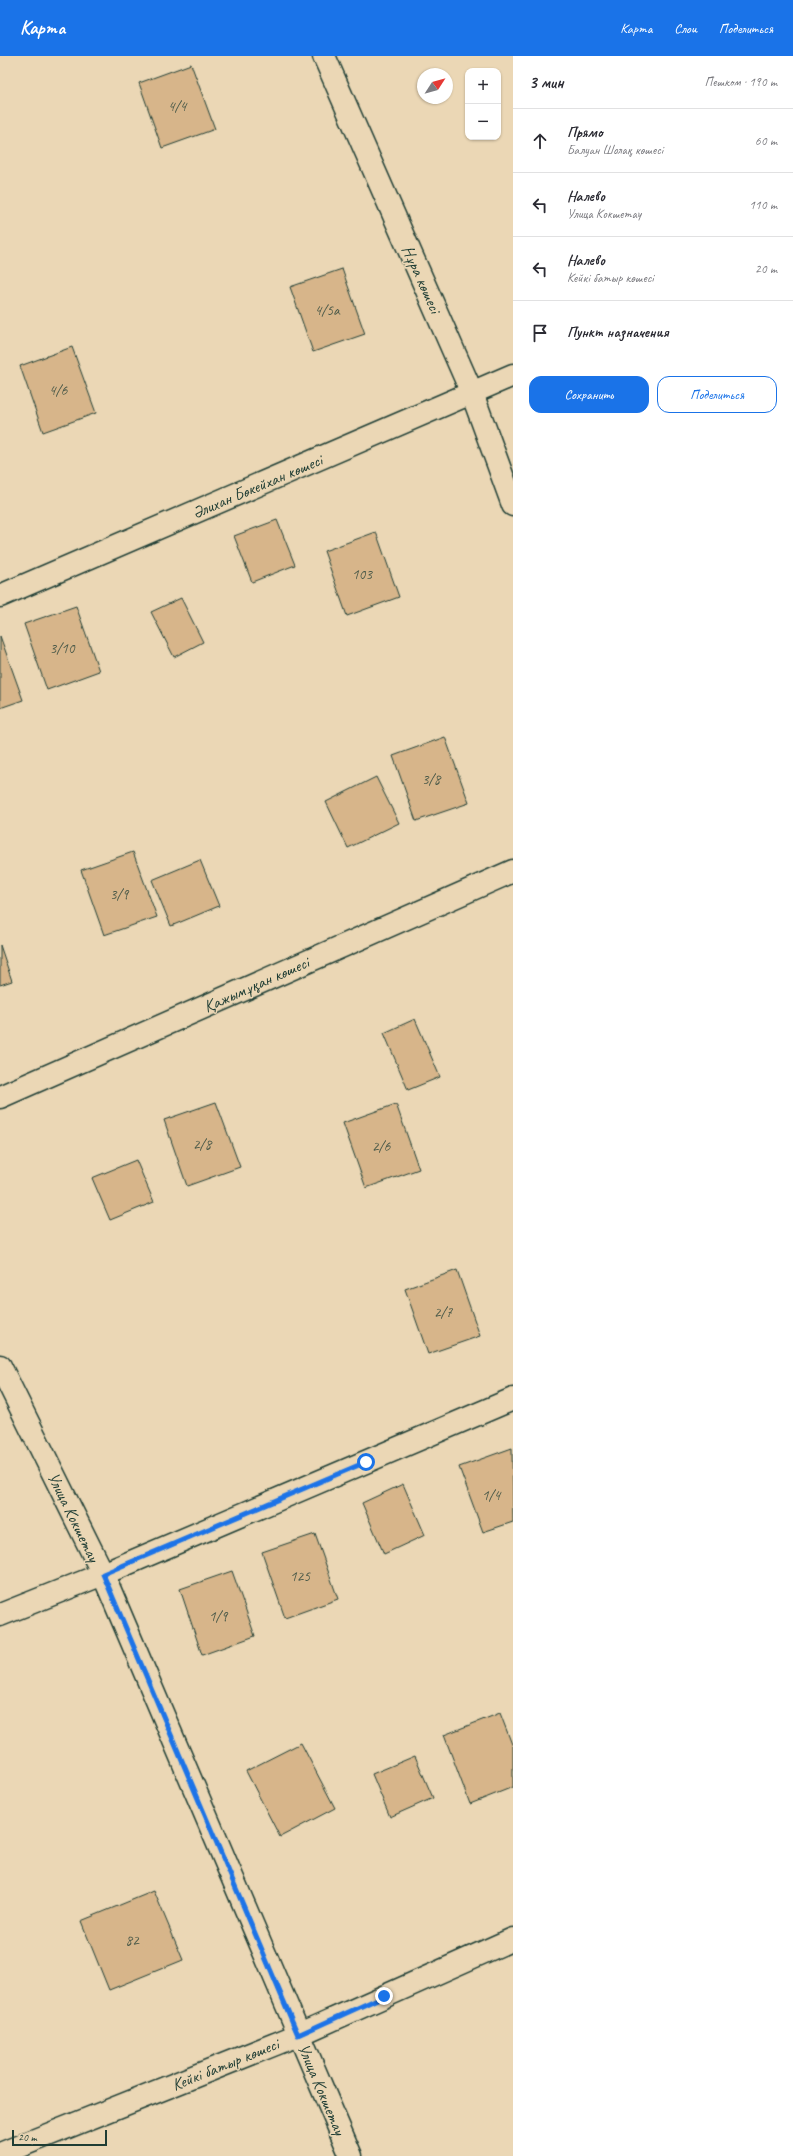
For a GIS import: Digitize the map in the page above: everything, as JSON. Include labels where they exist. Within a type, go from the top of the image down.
[{"type":"street","name":"Нұра көшесі","points":[[324,56],[472,394],[513,505]]},
{"type":"street","name":"Әлихан Бөкейхан көшесі","points":[[0,596],[472,394],[513,375]]},
{"type":"street","name":"Қажымұқан көшесі","points":[[0,1097],[513,871]]},
{"type":"street","name":"Улица Кокшетау","points":[[0,1366],[103,1574],[298,2035],[351,2156]]},
{"type":"street","points":[[0,1615],[103,1574],[513,1399]]},
{"type":"street","name":"Кейкі батыр көшесі","points":[[0,2154],[298,2035],[513,1939]]},
{"type":"building","points":[[191,64],[215,129],[162,148],[139,83]]},
{"type":"building","points":[[342,269],[365,334],[313,352],[290,287]]},
{"type":"building","points":[[72,347],[96,413],[43,432],[20,366]]},
{"type":"building","points":[[277,520],[295,565],[252,582],[234,536]]},
{"type":"building","points":[[376,532],[399,597],[347,616],[324,551]]},
{"type":"building","points":[[181,598],[203,642],[174,657],[151,612]]},
{"type":"building","points":[[76,606],[99,671],[47,690],[24,624]]},
{"type":"building","points":[[0,636],[23,700],[0,708]]},
{"type":"building","points":[[445,737],[469,803],[416,821],[393,756]]},
{"type":"building","points":[[376,777],[399,823],[348,848],[326,802]]},
{"type":"building","points":[[133,852],[157,917],[104,935],[81,870]]},
{"type":"building","points":[[200,860],[219,906],[171,926],[152,880]]},
{"type":"building","points":[[0,945],[12,981],[0,985]]},
{"type":"building","points":[[415,1019],[440,1077],[408,1090],[384,1033]]},
{"type":"building","points":[[216,1102],[240,1167],[187,1186],[164,1120]]},
{"type":"building","points":[[396,1104],[419,1169],[366,1188],[343,1123]]},
{"type":"building","points":[[136,1160],[154,1202],[110,1220],[92,1178]]},
{"type":"building","points":[[457,1270],[480,1336],[428,1354],[405,1289]]},
{"type":"building","points":[[512,1448],[513,1522],[483,1532],[459,1467]]},
{"type":"building","points":[[403,1484],[425,1535],[384,1554],[362,1503]]},
{"type":"building","points":[[315,1534],[338,1599],[285,1618],[262,1552]]},
{"type":"building","points":[[232,1571],[255,1636],[202,1655],[180,1589]]},
{"type":"building","points":[[500,1713],[513,1747],[513,1787],[470,1804],[444,1735]]},
{"type":"building","points":[[301,1743],[335,1808],[280,1837],[246,1771]]},
{"type":"building","points":[[415,1756],[433,1798],[390,1817],[372,1774]]},
{"type":"building","points":[[154,1891],[183,1960],[109,1990],[81,1921]]},
{"type":"route","points":[[366,1462],[103,1574],[298,2035],[384,1996]]}]
